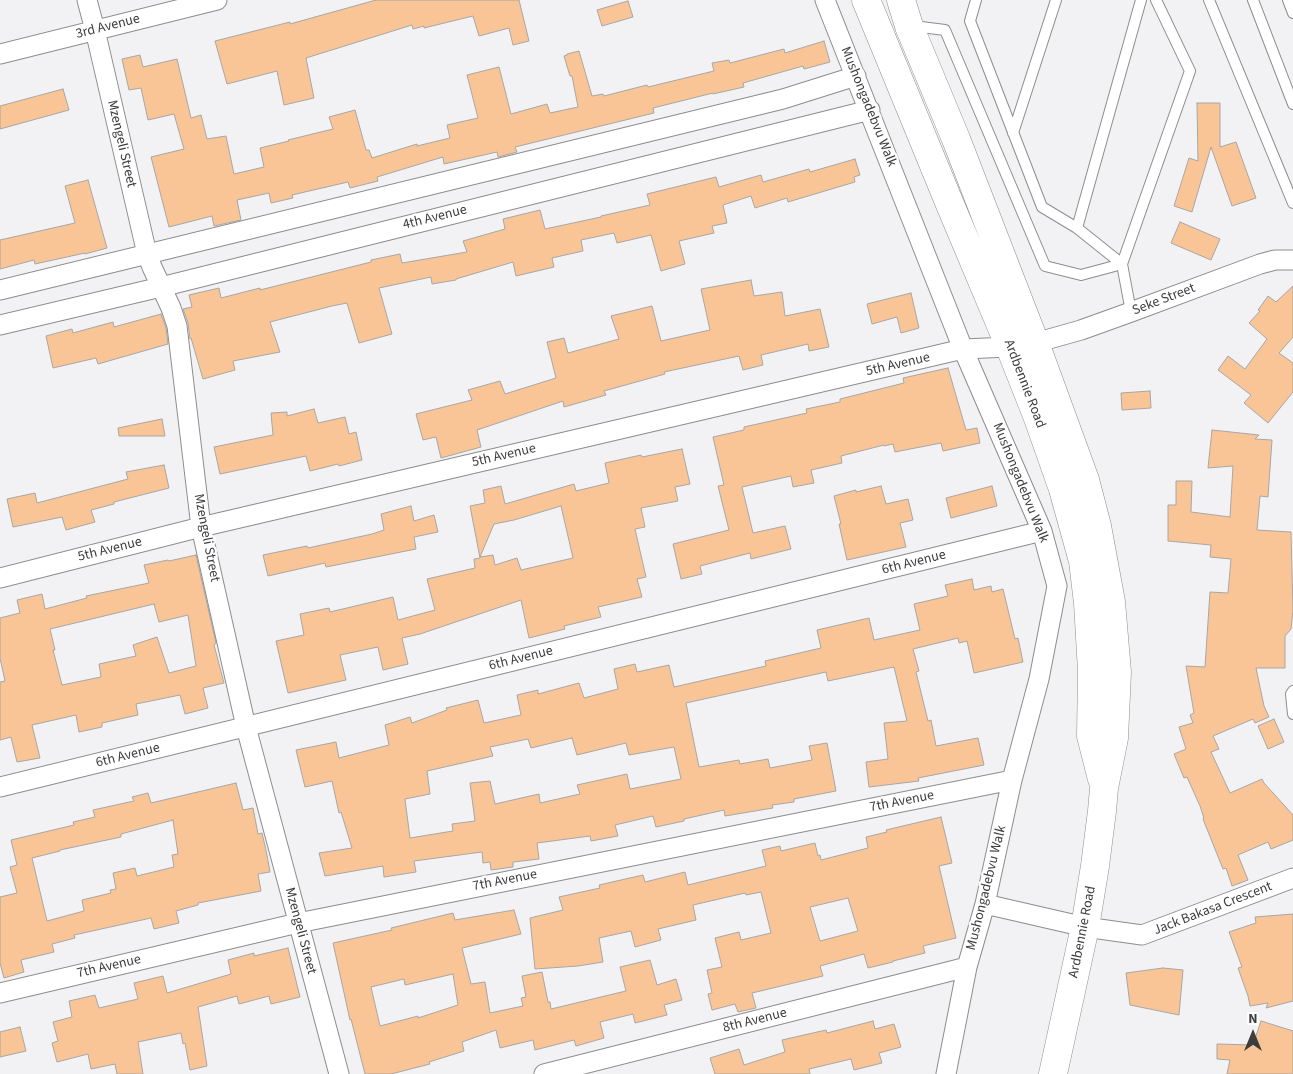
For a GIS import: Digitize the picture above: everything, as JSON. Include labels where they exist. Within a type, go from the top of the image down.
[{"type":"main road","name":"Ardbennie Road","points":[[866,0],[948,202],[1022,345],[1085,480],[1097,526],[1111,602],[1116,672],[1114,738],[1104,788],[1095,866],[1085,927],[1059,1073]]},
{"type":"main road","name":"Ardbennie Road","points":[[901,0],[909,26],[956,139],[992,233],[1022,345]]},
{"type":"street","name":"Mzengeli Street","points":[[87,0],[147,254],[160,287],[171,308],[179,336],[201,527],[246,727],[339,1074]]},
{"type":"street","name":"3rd Avenue","points":[[0,54],[217,0]]},
{"type":"street","name":"Mushongadebvu Walk","points":[[826,0],[963,349],[1042,532],[1056,586],[1038,679],[1012,780],[986,904],[966,967],[946,1074]]},
{"type":"street","points":[[0,290],[783,99],[856,76]]},
{"type":"street","points":[[783,99],[791,130]]},
{"type":"street","name":"4th Avenue","points":[[0,325],[870,110]]},
{"type":"street","name":"Seke Street","points":[[1022,345],[1080,330],[1260,264],[1292,257]]},
{"type":"street","name":"5th Avenue","points":[[0,578],[201,527],[963,349],[1022,345]]},
{"type":"street","name":"6th Avenue","points":[[0,787],[1042,532]]},
{"type":"street","name":"7th Avenue","points":[[0,993],[298,923],[1012,780]]},
{"type":"street","name":"Jack Bakasa Crescent","points":[[986,904],[1085,927],[1142,936],[1293,878]]},
{"type":"street","name":"8th Avenue","points":[[544,1074],[966,967]]},
{"type":"lane","points":[[976,0],[970,21],[1042,207],[1077,228],[1122,264]]},
{"type":"lane","points":[[1013,133],[1056,0]]},
{"type":"lane","points":[[1077,228],[1141,0]]},
{"type":"lane","points":[[1131,312],[1122,264],[1190,71],[1156,0]]},
{"type":"lane","points":[[1209,0],[1293,203]]},
{"type":"lane","points":[[1253,0],[1293,104]]},
{"type":"lane","points":[[1288,0],[1293,14]]},
{"type":"lane","points":[[909,26],[945,30],[1044,266],[1081,275],[1122,264]]},
{"type":"lane","points":[[1293,692],[1291,694],[1293,714]]},
{"type":"building","points":[[376,0],[519,0],[529,41],[513,45],[509,28],[479,36],[473,16],[424,28],[424,26],[413,29],[412,25],[306,58],[314,98],[284,105],[277,71],[227,84],[215,41],[290,22],[290,24]]},
{"type":"building","points":[[628,1],[633,17],[602,26],[597,10]]},
{"type":"building","points":[[824,41],[830,62],[804,69],[803,66],[743,83],[744,87],[653,108],[654,113],[515,147],[517,152],[498,157],[497,152],[444,164],[443,157],[377,177],[378,181],[350,188],[348,182],[292,195],[293,198],[271,203],[269,193],[237,200],[241,220],[214,226],[212,216],[169,227],[151,157],[184,149],[174,114],[148,120],[141,88],[129,90],[122,59],[140,55],[143,67],[177,59],[191,118],[201,115],[207,139],[226,136],[234,174],[264,167],[260,148],[333,129],[329,117],[355,110],[366,150],[369,150],[372,158],[417,144],[417,146],[450,138],[447,125],[478,118],[467,75],[499,67],[511,114],[547,104],[550,113],[578,107],[572,76],[570,76],[564,56],[567,54],[579,51],[592,96],[603,94],[604,96],[714,71],[712,63],[729,60],[730,63],[784,49],[785,53]]},
{"type":"building","points":[[63,89],[69,110],[0,129],[0,106]]},
{"type":"building","points":[[1197,103],[1220,103],[1220,147],[1236,142],[1256,198],[1232,206],[1211,147],[1192,212],[1174,206],[1189,158],[1198,161]]},
{"type":"building","points":[[855,159],[860,175],[854,177],[855,182],[788,202],[787,198],[755,208],[751,196],[723,205],[727,223],[712,226],[714,233],[679,241],[685,264],[661,271],[651,235],[617,243],[614,233],[581,240],[583,251],[552,258],[554,267],[516,276],[513,262],[456,280],[432,284],[431,277],[379,288],[392,334],[359,343],[347,303],[270,322],[280,352],[233,361],[235,370],[203,379],[190,339],[188,323],[183,309],[192,307],[189,295],[219,288],[221,298],[260,288],[260,290],[400,254],[402,263],[467,252],[463,241],[505,229],[503,219],[540,210],[545,229],[650,205],[647,194],[716,177],[719,187],[761,175],[763,182],[809,169],[810,172]]},
{"type":"building","points":[[88,180],[107,248],[35,264],[34,260],[0,269],[0,240],[75,223],[65,186]]},
{"type":"building","points":[[1180,222],[1220,239],[1211,260],[1171,243]]},
{"type":"building","points":[[751,280],[754,296],[782,292],[785,316],[820,309],[829,347],[809,351],[808,344],[761,355],[763,365],[743,370],[739,356],[664,372],[665,374],[604,391],[606,395],[564,407],[563,401],[477,430],[481,447],[441,458],[436,437],[423,440],[416,414],[472,400],[468,390],[500,381],[505,394],[556,378],[547,342],[564,338],[568,353],[619,339],[611,316],[652,306],[661,341],[710,330],[701,289]]},
{"type":"building","points":[[1293,286],[1293,337],[1279,353],[1293,363],[1293,392],[1268,423],[1244,403],[1251,395],[1218,370],[1228,356],[1245,369],[1267,339],[1249,323],[1260,311],[1258,310],[1268,296],[1276,302]]},
{"type":"building","points":[[911,293],[919,328],[901,333],[897,317],[872,324],[867,304]]},
{"type":"building","points":[[161,314],[166,328],[168,344],[98,364],[96,358],[53,368],[46,336],[72,329],[73,333],[113,322],[114,327]]},
{"type":"building","points":[[948,368],[966,430],[977,428],[980,443],[943,451],[941,443],[895,452],[893,444],[884,445],[841,456],[842,463],[811,470],[814,483],[793,487],[791,476],[742,487],[753,533],[785,526],[791,549],[751,559],[750,553],[700,566],[702,574],[681,579],[673,544],[729,530],[718,486],[724,485],[713,437],[744,430],[744,427],[807,413],[806,409],[840,402],[840,399],[904,383],[903,378]]},
{"type":"building","points":[[1150,391],[1151,408],[1122,410],[1121,393]]},
{"type":"building","points":[[314,409],[318,423],[345,417],[349,434],[356,432],[362,460],[310,471],[306,456],[220,474],[214,447],[273,435],[271,413],[287,412],[287,416]]},
{"type":"building","points":[[162,419],[165,436],[119,436],[118,428]]},
{"type":"building","points":[[1212,430],[1259,435],[1255,439],[1272,440],[1268,497],[1260,496],[1257,530],[1291,532],[1293,610],[1291,629],[1285,636],[1285,668],[1256,668],[1264,706],[1269,717],[1255,723],[1253,719],[1213,736],[1219,749],[1211,752],[1230,793],[1262,779],[1293,815],[1293,840],[1271,849],[1268,842],[1238,855],[1248,880],[1232,886],[1226,868],[1223,869],[1203,819],[1200,806],[1187,777],[1184,778],[1174,754],[1186,749],[1179,727],[1193,723],[1190,715],[1194,713],[1186,666],[1205,667],[1210,592],[1228,593],[1231,559],[1210,557],[1211,545],[1168,541],[1168,505],[1176,505],[1176,481],[1192,481],[1191,512],[1230,517],[1233,466],[1208,468]]},
{"type":"building","points":[[682,449],[690,484],[675,487],[678,501],[641,508],[645,527],[635,529],[646,577],[637,579],[642,597],[598,607],[601,617],[564,626],[565,629],[529,638],[521,600],[420,634],[402,638],[408,664],[383,670],[378,647],[340,655],[346,680],[288,693],[276,641],[304,635],[300,614],[329,608],[330,612],[393,597],[398,620],[435,610],[427,579],[475,568],[474,559],[480,558],[470,506],[485,503],[483,490],[501,486],[505,504],[574,484],[576,491],[609,483],[605,463],[641,455],[642,457]],"holes":[[[561,506],[573,558],[521,570],[517,558],[495,565],[493,555],[480,557],[494,524]]]},
{"type":"building","points":[[164,465],[169,488],[91,510],[95,522],[66,530],[62,517],[13,527],[7,499],[35,493],[37,503],[128,479],[126,472]]},
{"type":"building","points":[[881,486],[886,504],[908,499],[913,520],[900,523],[906,547],[847,560],[834,496]]},
{"type":"building","points":[[992,486],[997,506],[951,518],[946,498]]},
{"type":"building","points":[[411,506],[414,521],[434,515],[438,532],[414,537],[416,549],[326,567],[325,563],[268,576],[263,555],[307,546],[308,548],[372,534],[384,530],[381,514]]},
{"type":"building","points":[[196,555],[216,643],[214,645],[224,683],[203,688],[208,708],[185,714],[180,695],[136,704],[138,715],[102,723],[102,727],[79,732],[76,715],[32,725],[40,758],[17,762],[11,737],[0,740],[0,682],[5,681],[0,658],[0,618],[20,613],[17,600],[42,594],[45,609],[87,598],[86,596],[149,583],[144,565]],"holes":[[[154,604],[159,622],[188,615],[196,666],[169,673],[157,637],[133,645],[136,656],[99,664],[101,677],[62,685],[50,629]]]},
{"type":"building","points":[[972,579],[974,590],[991,586],[992,592],[1003,589],[1015,639],[1018,638],[1023,662],[974,673],[967,641],[959,643],[958,638],[913,649],[919,671],[916,672],[928,721],[931,720],[936,746],[978,738],[984,765],[918,778],[919,781],[869,787],[866,762],[888,759],[884,723],[907,721],[894,667],[828,681],[826,672],[686,703],[699,767],[739,760],[740,764],[768,759],[770,768],[812,760],[809,746],[827,743],[836,791],[794,799],[794,802],[772,805],[773,808],[725,816],[724,810],[656,827],[653,816],[615,825],[618,836],[591,841],[590,836],[537,843],[539,859],[513,862],[513,867],[491,870],[490,862],[483,863],[482,852],[414,861],[416,872],[384,877],[383,866],[325,876],[319,853],[352,848],[341,812],[339,813],[332,781],[305,787],[296,750],[336,742],[339,758],[389,745],[385,725],[410,717],[412,723],[447,710],[446,708],[478,700],[484,723],[521,715],[517,695],[538,690],[538,694],[579,683],[584,698],[618,689],[614,669],[635,664],[637,672],[669,665],[674,687],[766,666],[765,661],[821,648],[817,630],[869,618],[874,640],[920,630],[914,604],[948,596],[945,585]],"holes":[[[572,738],[577,755],[626,743],[629,755],[674,747],[681,779],[630,789],[627,774],[577,785],[580,794],[540,803],[539,794],[495,804],[490,781],[470,783],[475,821],[452,824],[453,831],[410,838],[405,799],[430,794],[427,771],[493,756],[490,747],[528,739],[531,748]]]},
{"type":"building","points":[[1274,719],[1284,742],[1268,749],[1258,726]]},
{"type":"building","points":[[236,783],[243,810],[253,808],[258,834],[262,833],[266,850],[270,872],[258,874],[261,891],[198,903],[198,905],[176,911],[179,923],[154,929],[151,918],[74,935],[75,938],[52,944],[54,952],[21,960],[24,972],[4,978],[0,963],[0,897],[17,893],[10,867],[17,865],[11,840],[74,825],[73,822],[95,817],[93,810],[134,801],[132,797],[148,793],[151,803]],"holes":[[[173,820],[178,854],[172,855],[174,867],[137,876],[135,868],[113,873],[116,889],[110,890],[111,893],[82,900],[84,911],[47,921],[32,858],[121,837],[121,834]]]},
{"type":"building","points":[[941,817],[952,863],[939,866],[956,938],[923,946],[925,953],[868,968],[864,954],[820,966],[823,976],[752,993],[756,1008],[738,1012],[735,1004],[712,1010],[708,994],[712,993],[707,970],[722,967],[715,938],[739,932],[741,940],[771,933],[761,892],[746,895],[745,893],[693,905],[696,920],[658,929],[661,940],[635,947],[631,931],[599,938],[603,962],[535,969],[530,918],[563,910],[559,897],[600,888],[599,885],[643,875],[645,882],[685,872],[688,885],[766,866],[762,850],[780,846],[781,851],[815,843],[821,860],[868,848],[866,837],[887,832],[886,830]],"holes":[[[848,898],[858,931],[820,941],[810,907]]]},
{"type":"building","points":[[514,910],[521,934],[462,948],[471,984],[485,982],[490,1013],[523,1006],[521,998],[526,997],[522,976],[542,972],[551,1009],[626,991],[620,967],[650,960],[657,985],[676,979],[682,1000],[664,1005],[667,1015],[635,1023],[633,1014],[600,1022],[604,1038],[576,1046],[574,1040],[535,1050],[533,1040],[500,1048],[496,1030],[462,1042],[464,1051],[429,1062],[430,1064],[391,1074],[365,1074],[350,1020],[333,943],[392,930],[391,928],[453,913],[455,920]],"holes":[[[453,974],[458,1005],[418,1018],[418,1016],[380,1026],[371,987],[404,979],[405,985]]]},
{"type":"building","points":[[1293,914],[1293,1001],[1266,1008],[1268,1003],[1250,1006],[1238,968],[1242,967],[1229,932],[1256,923],[1255,917]]},
{"type":"building","points":[[288,948],[300,997],[271,1004],[269,996],[239,1004],[237,996],[198,1007],[207,1066],[190,1070],[185,1043],[183,1044],[181,1033],[138,1042],[143,1074],[117,1074],[115,1064],[91,1069],[88,1054],[57,1062],[52,1043],[58,1041],[53,1022],[72,1017],[69,1001],[95,995],[99,1008],[138,999],[134,983],[163,976],[167,993],[231,974],[228,960],[254,953],[254,956]]},
{"type":"building","points":[[1163,968],[1183,970],[1179,1015],[1130,1005],[1126,973]]},
{"type":"building","points":[[873,1021],[875,1029],[894,1024],[901,1047],[879,1053],[882,1063],[854,1070],[851,1059],[809,1069],[810,1074],[715,1074],[710,1058],[739,1049],[744,1065],[785,1052],[782,1040],[826,1030],[827,1033]]},
{"type":"building","points":[[1261,1021],[1293,1031],[1293,1074],[1227,1074],[1230,1060],[1217,1059],[1217,1044],[1253,1045]]},
{"type":"building","points":[[20,1027],[26,1051],[0,1057],[0,1032]]}]
